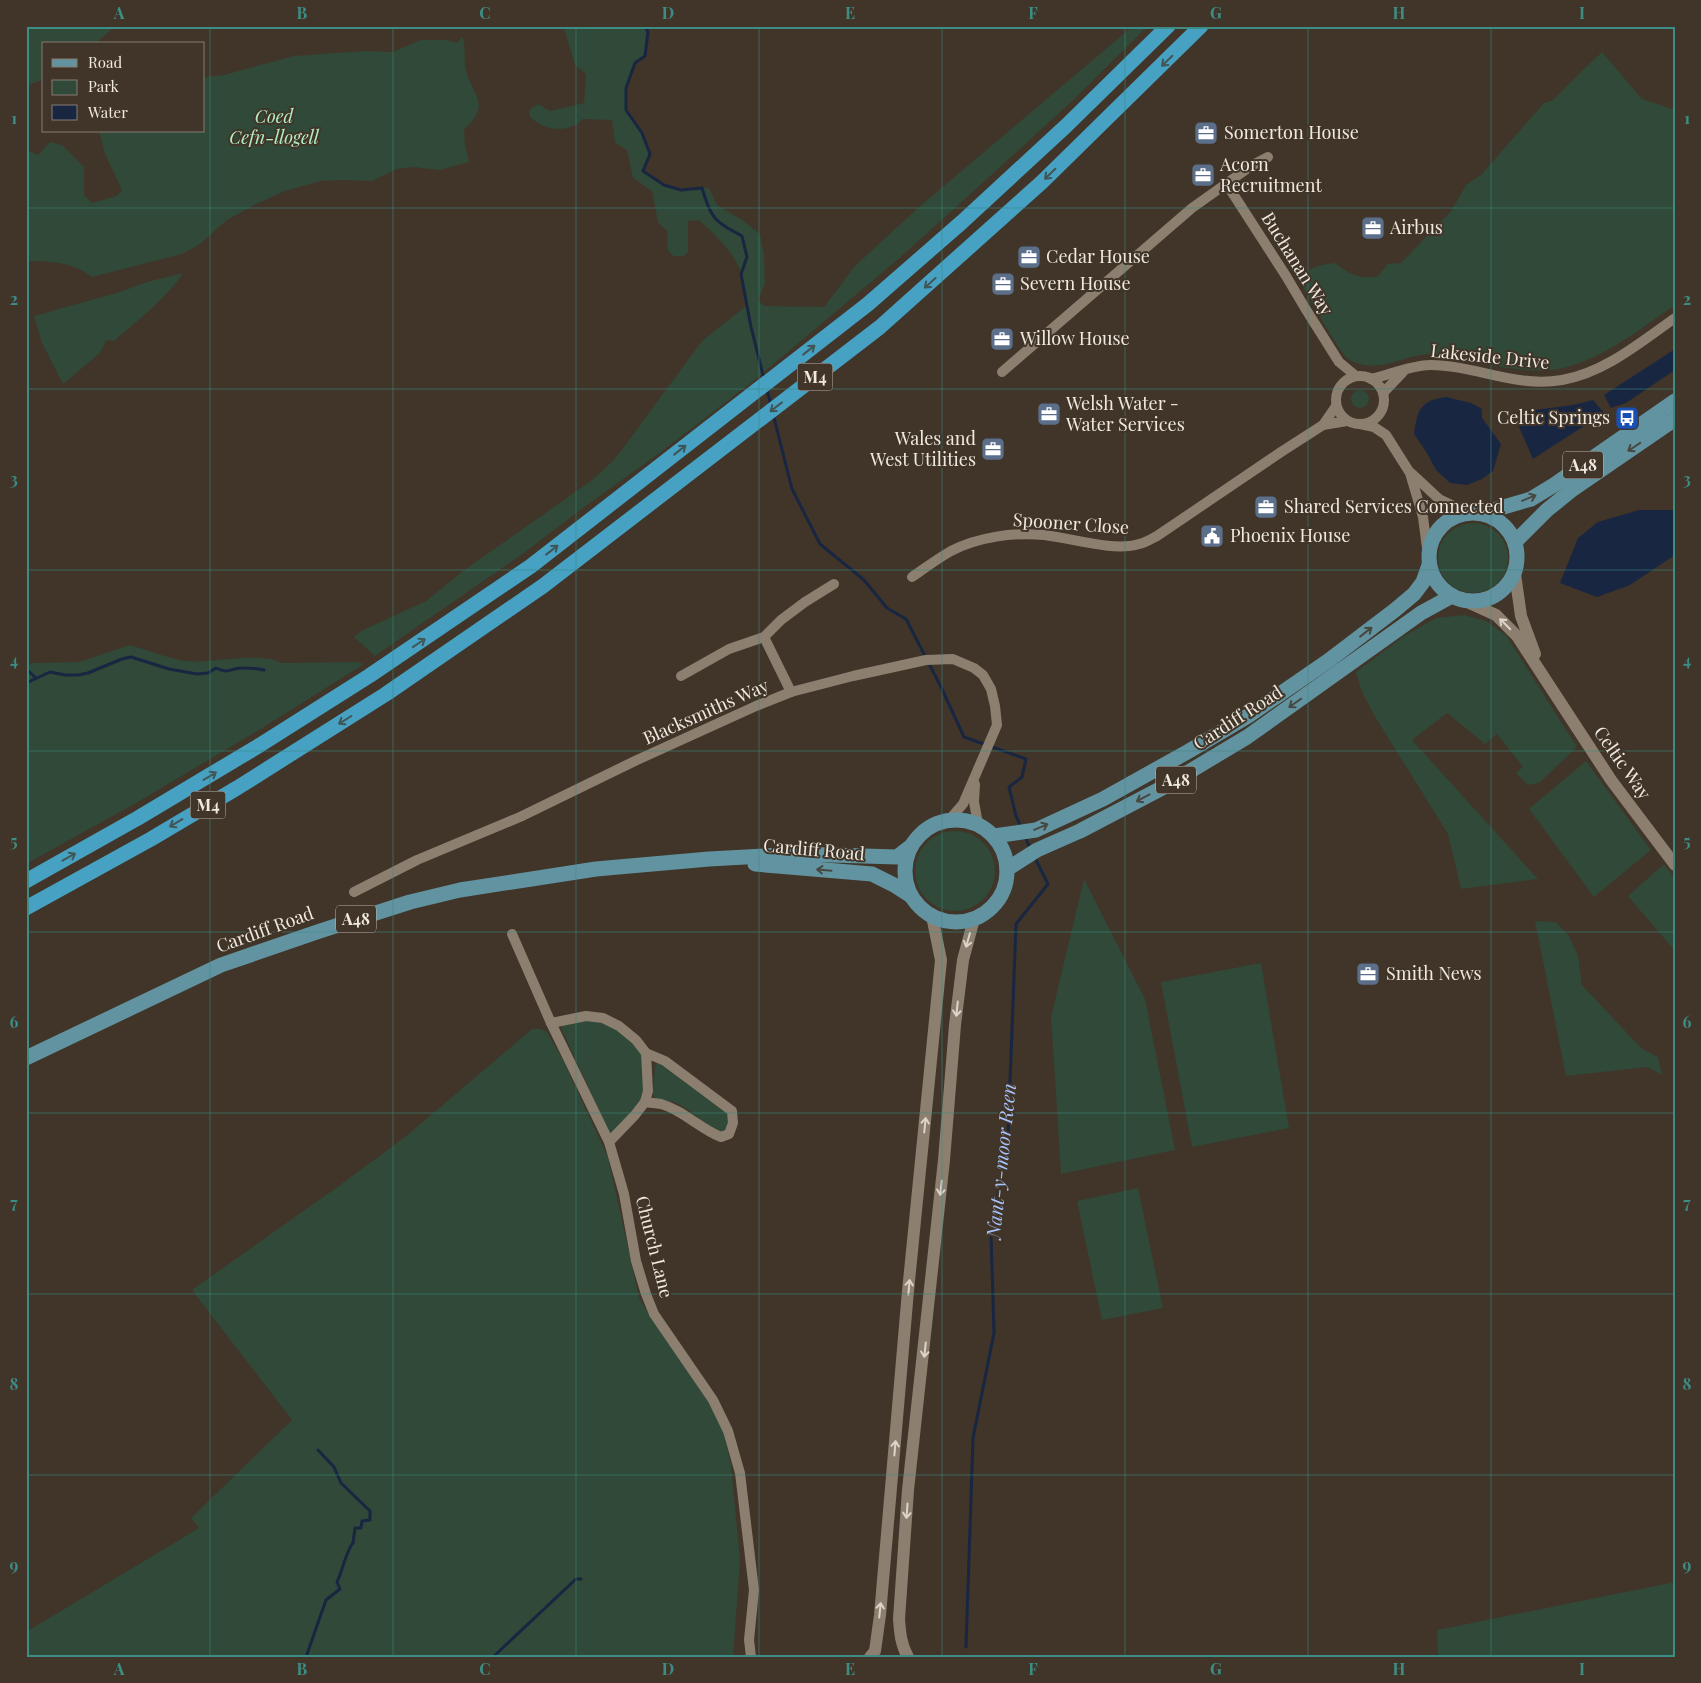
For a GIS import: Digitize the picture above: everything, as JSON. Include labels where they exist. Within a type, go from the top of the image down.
[{"type":"highway","name":"M4","points":[[26,881],[217,771],[374,673],[531,566],[868,304],[1067,125],[1168,26]]},
{"type":"highway","name":"M4","points":[[26,908],[237,788],[390,690],[543,586],[880,327],[1042,182],[1201,26]]},
{"type":"main road","name":"Cardiff Road","points":[[994,836],[1036,830],[1086,807],[1189,751],[1248,716],[1328,661],[1414,594],[1423,582],[1433,537],[1443,524],[1457,515],[1475,513],[1531,499],[1675,401]]},
{"type":"main road","name":"A48","points":[[1515,542],[1547,510],[1573,489],[1675,419]]},
{"type":"main road","points":[[1475,513],[1496,518],[1507,528],[1515,542],[1518,555],[1514,574]]},
{"type":"main road","points":[[1429,561],[1435,581],[1458,598]]},
{"type":"main road","name":"Cardiff Road","points":[[1007,869],[1037,850],[1080,831],[1162,788],[1247,737],[1421,613],[1458,598],[1474,601],[1486,600],[1502,591],[1514,574]]},
{"type":"main road","points":[[949,820],[964,820],[978,824],[994,836],[1003,852],[1007,869],[1005,887],[996,903],[974,919],[953,922],[932,916],[920,908],[911,896],[905,880],[905,863],[910,847],[920,834],[933,825],[949,820]]},
{"type":"main road","name":"Cardiff Road","points":[[26,1058],[221,966],[320,930],[410,902],[460,890],[596,869],[709,859],[799,854],[897,857],[910,847]]},
{"type":"main road","name":"Cardiff Road","points":[[709,859],[872,874],[911,896]]},
{"type":"street","points":[[1002,372],[1192,208],[1251,166],[1268,157]]},
{"type":"street","name":"Buchanan Way","points":[[1226,183],[1340,362],[1356,376],[1364,376],[1371,379]]},
{"type":"street","name":"Lakeside Drive","points":[[1371,379],[1428,364],[1444,365],[1513,380],[1562,380],[1595,370],[1675,318]]},
{"type":"street","points":[[1340,362],[1342,375],[1336,398],[1336,406],[1340,414],[1347,421],[1374,426],[1386,435]]},
{"type":"street","name":"Lakeside Drive","points":[[1383,394],[1405,370]]},
{"type":"street","points":[[1337,391],[1348,379],[1356,376]]},
{"type":"street","points":[[1360,424],[1368,423],[1375,419],[1380,413],[1384,400],[1378,385],[1371,379]]},
{"type":"street","name":"Spooner Close","points":[[912,577],[952,551],[978,541],[998,537],[1045,535],[1115,546],[1139,544],[1157,536],[1323,425],[1336,406]]},
{"type":"street","points":[[1380,413],[1386,435],[1410,473],[1423,517],[1429,561]]},
{"type":"street","name":"Spooner Close","points":[[1323,425],[1347,421]]},
{"type":"street","points":[[1410,473],[1439,499],[1475,513]]},
{"type":"street","name":"Celtic Way","points":[[1514,574],[1521,616],[1545,677]]},
{"type":"street","points":[[681,676],[729,649],[764,636],[804,602],[834,584]]},
{"type":"street","name":"Celtic Way","points":[[1458,598],[1496,615],[1517,636],[1611,780],[1675,865]]},
{"type":"street","points":[[764,636],[791,692]]},
{"type":"street","name":"Blacksmiths Way","points":[[354,892],[417,860],[520,817],[637,760],[756,706],[791,692],[926,660],[953,659],[974,668],[983,675],[991,690],[995,706],[997,725],[963,804],[949,820]]},
{"type":"street","name":"Blacksmiths Way","points":[[975,778],[974,802],[978,824]]},
{"type":"street","points":[[870,1657],[874,1651],[880,1615],[909,1281],[940,960],[932,916]]},
{"type":"street","points":[[908,1657],[900,1637],[899,1618],[908,1490],[936,1239],[962,960],[974,919]]},
{"type":"street","name":"Church Lane","points":[[512,934],[551,1022],[609,1142],[624,1194],[636,1261],[654,1314],[713,1400],[728,1431],[740,1473],[754,1590],[749,1640],[752,1657]]},
{"type":"street","points":[[551,1022],[586,1016],[603,1018],[619,1026],[636,1040],[646,1053],[665,1061],[732,1111],[733,1123],[729,1134],[721,1137],[661,1104],[645,1102]]},
{"type":"street","points":[[609,1142],[645,1102],[648,1091],[646,1053]]},
{"type":"green space","points":[[26,26],[115,26],[97,42],[42,42],[42,80],[29,85],[26,89]]},
{"type":"green space","points":[[563,26],[645,26],[648,32],[645,56],[635,63],[626,88],[626,110],[642,133],[650,154],[643,171],[664,185],[681,190],[709,188],[717,205],[742,220],[760,234],[764,256],[765,284],[758,300],[764,306],[824,307],[855,266],[919,207],[1133,26],[1148,26],[1072,101],[896,261],[751,383],[521,555],[375,656],[354,637],[361,631],[426,601],[463,571],[591,481],[615,459],[702,341],[746,306],[744,283],[735,259],[699,220],[688,221],[688,252],[684,256],[674,256],[668,251],[667,231],[658,222],[652,191],[633,178],[627,150],[615,143],[612,120],[583,119],[576,125],[568,128],[556,129],[539,124],[530,117],[529,110],[538,104],[550,111],[584,103],[586,74],[575,65]]},
{"type":"green space","name":"Coed Cefn-llogell","points":[[462,36],[466,71],[477,96],[479,106],[476,116],[464,130],[469,162],[440,170],[414,167],[397,169],[372,181],[321,181],[285,191],[227,220],[200,244],[182,254],[92,277],[69,265],[26,261],[26,150],[38,155],[50,142],[62,145],[84,167],[84,195],[92,203],[117,196],[122,190],[105,154],[99,132],[205,132],[205,77],[224,75],[294,56],[365,51],[393,52],[421,40],[446,40],[458,43]]},
{"type":"green space","points":[[1602,52],[1642,99],[1675,110],[1675,305],[1608,350],[1556,370],[1535,371],[1507,368],[1438,354],[1418,355],[1388,364],[1368,366],[1348,359],[1332,337],[1304,289],[1304,276],[1307,272],[1323,265],[1335,263],[1355,275],[1372,277],[1378,276],[1388,264],[1401,263],[1451,211],[1466,185],[1482,174],[1544,103],[1553,100]]},
{"type":"green space","points":[[183,273],[151,309],[114,341],[106,340],[100,353],[63,384],[42,343],[34,316]]},
{"type":"green space","points":[[1356,390],[1364,390],[1369,395],[1367,406],[1356,408],[1351,403],[1351,395]]},
{"type":"green space","points":[[1466,523],[1480,523],[1493,529],[1502,538],[1508,551],[1506,571],[1498,583],[1480,593],[1466,593],[1453,587],[1444,578],[1438,565],[1438,551],[1444,538],[1453,529]]},
{"type":"green space","points":[[1464,615],[1486,621],[1506,635],[1577,747],[1539,783],[1528,785],[1516,773],[1523,767],[1497,734],[1485,744],[1447,713],[1412,740],[1538,879],[1461,889],[1448,834],[1374,715],[1362,692],[1356,672],[1404,636],[1436,618]]},
{"type":"green space","points":[[130,645],[186,661],[261,658],[281,663],[358,662],[364,664],[259,730],[136,803],[26,864],[26,666],[33,663],[79,662]]},
{"type":"green space","points":[[1586,761],[1651,850],[1594,897],[1529,809]]},
{"type":"green space","points":[[947,831],[963,831],[984,842],[995,863],[995,879],[984,900],[963,911],[947,911],[933,905],[921,893],[915,879],[915,863],[921,849],[933,837]]},
{"type":"green space","points":[[1664,864],[1675,878],[1675,951],[1628,896]]},
{"type":"green space","points":[[1084,879],[1145,999],[1175,1150],[1061,1174],[1051,1017]]},
{"type":"green space","points":[[1535,921],[1556,922],[1569,936],[1578,956],[1582,985],[1641,1048],[1658,1057],[1662,1075],[1647,1067],[1566,1076]]},
{"type":"green space","points":[[1261,963],[1289,1128],[1192,1147],[1161,982]]},
{"type":"green space","points":[[586,1020],[609,1024],[641,1049],[646,1083],[640,1104],[612,1134],[609,1133],[561,1028],[562,1024]]},
{"type":"green space","points":[[532,1029],[541,1029],[547,1032],[564,1062],[608,1157],[639,1298],[712,1405],[722,1426],[731,1465],[740,1560],[733,1657],[26,1657],[26,1632],[199,1528],[191,1518],[292,1420],[192,1290],[405,1137]]},
{"type":"green space","points":[[663,1063],[730,1115],[726,1130],[721,1132],[715,1130],[690,1111],[674,1102],[654,1097],[655,1065]]},
{"type":"green space","points":[[1138,1188],[1163,1308],[1102,1320],[1077,1201]]},
{"type":"green space","points":[[1675,1582],[1675,1657],[1438,1657],[1437,1630]]},
{"type":"water","points":[[1675,349],[1675,370],[1626,403],[1611,408],[1604,395]]},
{"type":"water","points":[[1446,397],[1471,403],[1482,409],[1482,418],[1501,444],[1493,471],[1482,479],[1467,485],[1450,483],[1436,470],[1414,434],[1421,408],[1430,401]]},
{"type":"water","points":[[1593,400],[1604,413],[1533,459],[1513,413],[1573,405]]},
{"type":"water","points":[[1639,510],[1675,510],[1675,555],[1630,585],[1597,597],[1560,583],[1578,538],[1598,522]]},
{"type":"waterway","points":[[645,26],[648,32],[645,56],[635,63],[626,88],[626,110],[642,133],[650,154],[643,171],[664,185],[681,190],[702,188],[711,213],[715,218],[725,227],[742,236],[747,257],[741,274],[751,327],[764,379]]},
{"type":"waterway","points":[[767,390],[771,405]]},
{"type":"waterway","points":[[773,414],[792,489],[820,544],[864,580],[887,608],[906,619],[964,737],[1026,759],[1022,777],[1009,787],[1016,816],[1021,827]]},
{"type":"waterway","name":"Nant-y-moor Reen","points":[[26,683],[50,672],[65,675],[88,673],[131,657],[169,669],[197,674],[208,673],[216,668],[225,671],[239,668],[264,670]]},
{"type":"waterway","points":[[26,669],[35,677]]},
{"type":"waterway","name":"Nant-y-moor Reen","points":[[1025,837],[1031,850]]},
{"type":"waterway","name":"Nant-y-moor Reen","points":[[966,1647],[973,1438],[994,1333],[991,1234],[1008,1135],[1016,924],[1048,884],[1035,858]]},
{"type":"waterway","points":[[306,1657],[326,1600],[340,1589],[337,1582],[353,1543],[355,1528],[361,1528],[362,1521],[370,1520],[370,1511],[341,1483],[334,1467],[318,1450]]},
{"type":"waterway","points":[[493,1657],[576,1579],[581,1579]]},
{"type":"place","name":"Somerton House","points":[[1206,133]]},
{"type":"place","name":"Acorn Recruitment","points":[[1203,175]]},
{"type":"place","name":"Airbus","points":[[1373,228]]},
{"type":"place","name":"Cedar House","points":[[1029,257]]},
{"type":"place","name":"Severn House","points":[[1003,284]]},
{"type":"place","name":"Willow House","points":[[1002,339]]},
{"type":"place","name":"Welsh Water - Water Services","points":[[1049,414]]},
{"type":"place","name":"Celtic Springs","points":[[1627,418]]},
{"type":"place","name":"Wales and West Utilities","points":[[993,449]]},
{"type":"place","name":"Shared Services Connected","points":[[1266,507]]},
{"type":"place","name":"Phoenix House","points":[[1212,536]]},
{"type":"place","name":"Smith News","points":[[1368,974]]}]
